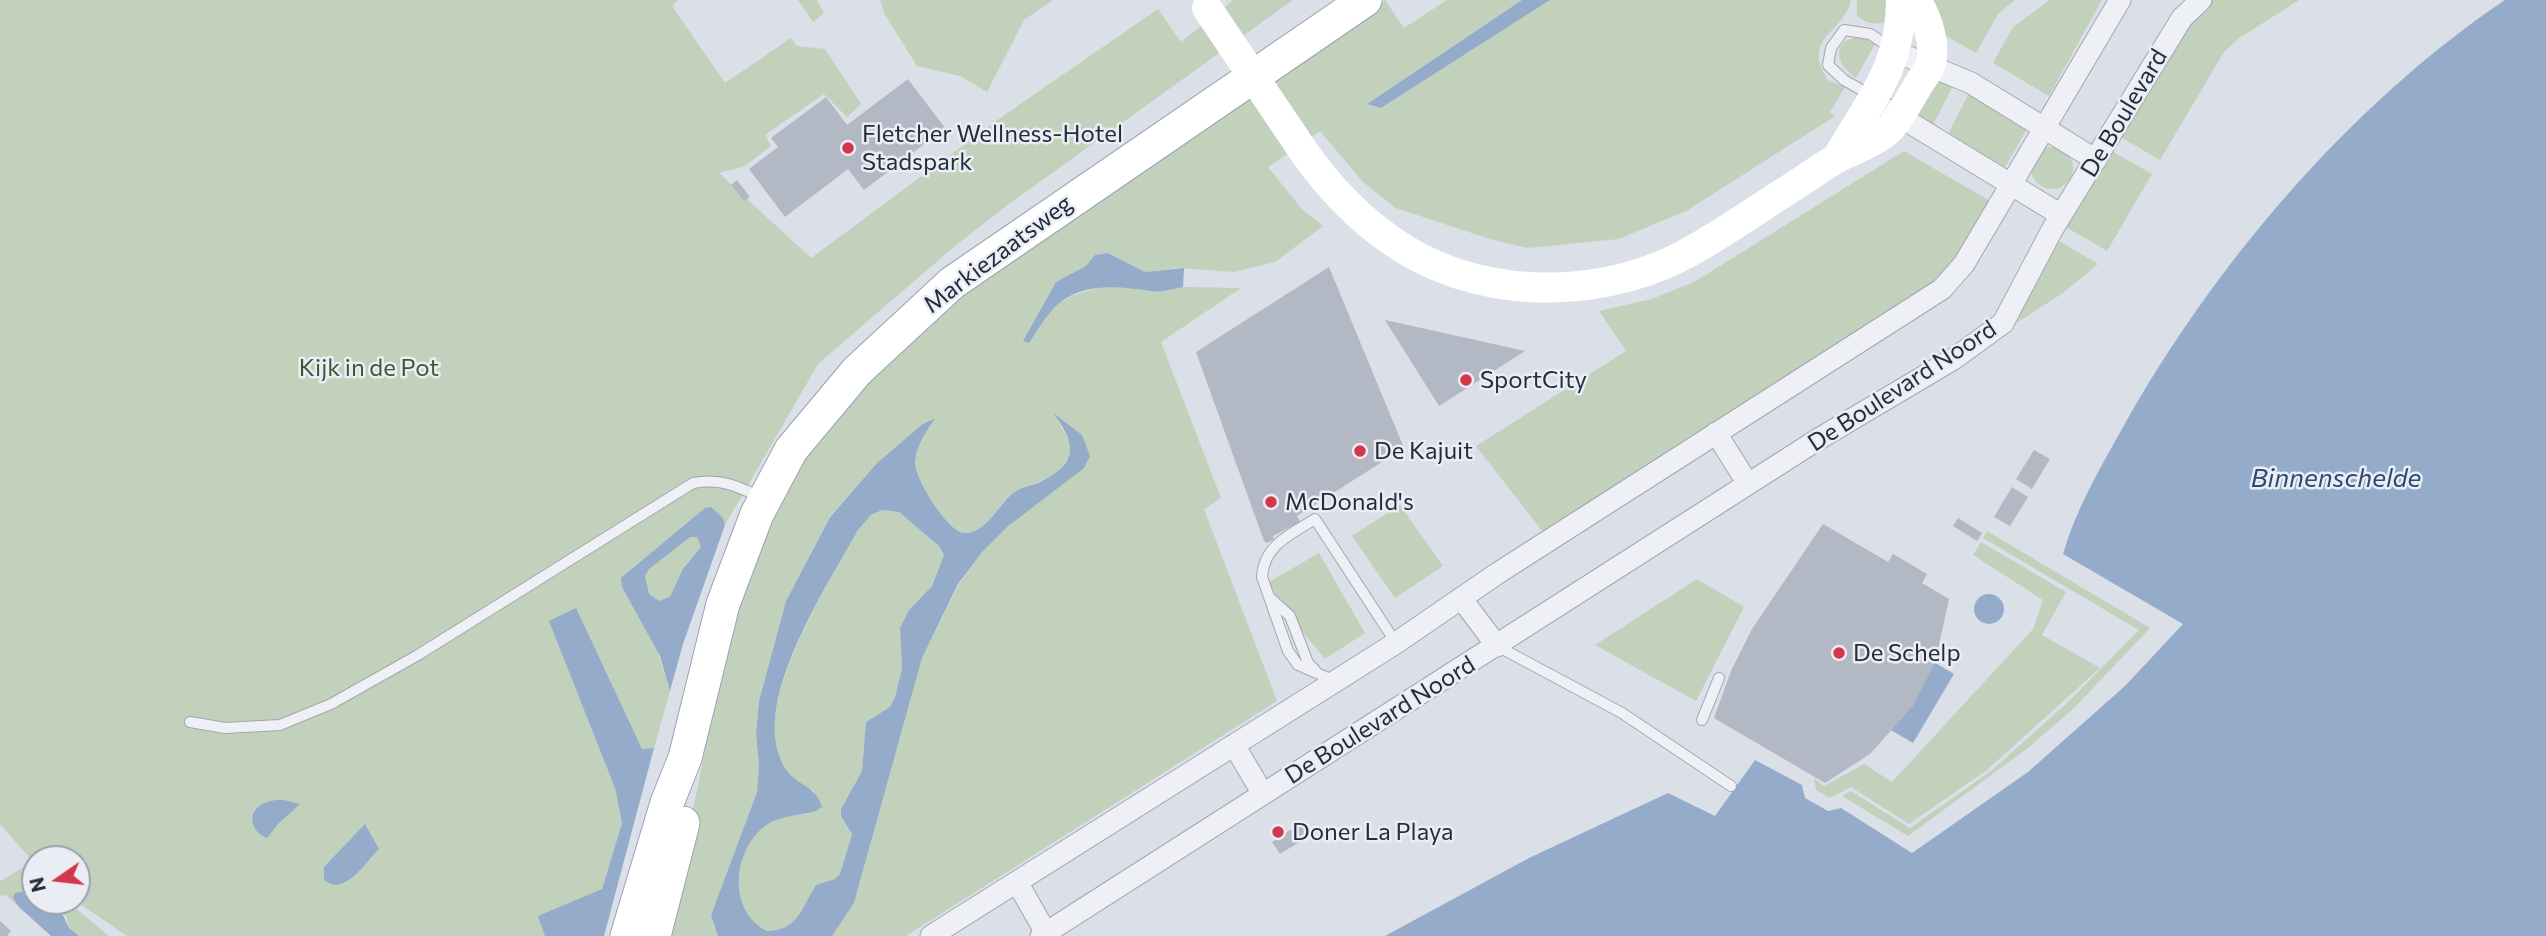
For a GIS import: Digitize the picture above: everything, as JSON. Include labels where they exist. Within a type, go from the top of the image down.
[{"type":"main road","name":"Markiezaatsweg","points":[[627,936],[667,803],[685,758],[723,604],[764,500],[791,450],[857,371],[952,283],[1365,0]]},
{"type":"main road","name":"Markiezaatsweg","points":[[654,936],[687,810],[685,758]]},
{"type":"street","points":[[1837,159],[1897,52],[1901,32],[1901,0]]},
{"type":"street","points":[[1204,4],[1304,152],[1341,198],[1390,240],[1425,260],[1476,278],[1525,287],[1577,287],[1626,278],[1681,256],[1837,159],[1886,132],[1899,118],[1930,65],[1930,37],[1924,12],[1916,0]]},
{"type":"street","points":[[931,936],[1234,745],[1326,676],[1396,643],[1461,598],[1942,289],[1964,264],[2120,0]]},
{"type":"street","name":"De Boulevard","points":[[2057,223],[2182,18],[2201,0]]},
{"type":"street","points":[[1897,52],[1971,83],[2096,160]]},
{"type":"street","points":[[1874,97],[1899,118],[2005,192],[2057,223]]},
{"type":"street","name":"De Boulevard Noord","points":[[1017,882],[1044,934],[1748,484],[1955,358],[2003,323],[2057,223]]},
{"type":"street","points":[[1716,433],[1748,484]]},
{"type":"street","name":"De Boulevard Noord","points":[[1461,598],[1497,646]]},
{"type":"street","name":"De Boulevard Noord","points":[[1234,745],[1263,794]]},
{"type":"lane","points":[[1874,97],[1844,80],[1828,65],[1831,48],[1844,30],[1870,34],[1897,52]]},
{"type":"lane","points":[[190,722],[225,728],[280,724],[331,704],[418,655],[693,483],[710,480],[732,484],[764,500]]},
{"type":"lane","points":[[1326,676],[1298,665],[1288,652],[1262,577],[1263,565],[1270,551],[1315,519],[1396,643]]},
{"type":"lane","points":[[1497,646],[1622,713],[1731,786]]},
{"type":"lane","points":[[1702,720],[1719,678]]},
{"type":"green space","name":"Kijk in de Pot","points":[[0,0],[678,0],[672,6],[725,83],[791,38],[797,46],[825,49],[861,104],[847,117],[824,94],[765,135],[771,146],[745,166],[719,173],[811,258],[1003,116],[1158,9],[1181,42],[1233,0],[1293,0],[1009,204],[955,246],[818,364],[725,525],[723,518],[700,540],[701,547],[687,564],[658,653],[670,691],[654,748],[642,749],[633,732],[615,789],[622,823],[602,889],[586,896],[569,936],[127,936],[91,911],[91,845],[21,845],[21,848],[0,824]]},
{"type":"green space","points":[[798,0],[817,0],[824,13],[813,22]]},
{"type":"green space","points":[[880,0],[1053,0],[1024,20],[987,92],[960,76],[917,66],[884,13]]},
{"type":"green space","points":[[1385,0],[1404,28],[1447,0],[1522,0],[1368,103],[1381,108],[1550,0],[1851,0],[1841,20],[1821,44],[1819,54],[1828,80],[1845,87],[1830,112],[1835,116],[1688,210],[1619,239],[1528,248],[1490,239],[1396,208],[1363,182],[1320,131],[1268,167],[1302,209],[1323,226],[1275,262],[1233,272],[1177,268],[1145,272],[1108,253],[1095,255],[1087,266],[1056,282],[1024,341],[1056,305],[1073,295],[1105,286],[1136,287],[1152,292],[1183,287],[1241,288],[1161,342],[1221,498],[1204,509],[1277,701],[906,936],[832,936],[854,903],[922,658],[959,584],[983,551],[1007,527],[1089,456],[1054,414],[1072,446],[1062,467],[1050,477],[1013,493],[984,525],[964,533],[958,531],[942,514],[926,491],[914,462],[933,418],[877,463],[830,516],[786,601],[759,701],[756,734],[759,765],[757,792],[711,915],[718,936],[668,936],[666,923],[698,786],[730,616],[786,486],[828,418],[923,321]]},
{"type":"green space","points":[[1857,0],[1892,0],[1892,21],[1874,23],[1857,16]]},
{"type":"green space","points":[[1926,0],[2015,0],[1998,14],[1976,53],[1936,30]]},
{"type":"green space","points":[[2050,0],[2102,0],[2049,96],[1993,63],[2013,27]]},
{"type":"green space","points":[[2209,0],[2299,0],[2238,39],[2224,52],[2160,160],[2119,136],[2170,47]]},
{"type":"green space","points":[[1862,36],[1875,44],[1856,78],[1844,66],[1839,53],[1845,42]]},
{"type":"green space","points":[[1936,74],[1954,84],[1933,125],[1916,116]]},
{"type":"green space","points":[[1969,93],[2028,127],[2005,167],[1948,134]]},
{"type":"green space","points":[[2052,147],[2067,153],[2073,168],[2067,183],[2052,189],[2037,183],[2031,168],[2037,153]]},
{"type":"green space","points":[[2110,150],[2152,174],[2107,251],[2066,227]]},
{"type":"green space","points":[[1904,151],[1990,201],[1945,276],[1543,532],[1476,446],[1626,351],[1599,311],[1652,299],[1696,281]]},
{"type":"green space","points":[[2057,240],[2098,264],[2063,293],[1982,345]]},
{"type":"green space","points":[[1400,505],[1443,566],[1395,598],[1352,536]]},
{"type":"green space","points":[[882,510],[899,512],[939,546],[944,555],[932,586],[909,610],[900,628],[902,669],[895,697],[890,707],[866,722],[862,771],[841,809],[841,816],[852,834],[840,874],[836,879],[816,886],[793,922],[778,930],[767,931],[754,922],[740,895],[741,863],[747,848],[756,835],[773,821],[816,811],[814,791],[787,774],[776,749],[775,719],[782,685],[795,650],[828,582],[858,530],[871,515]]},
{"type":"green space","points":[[1987,531],[2150,628],[2075,707],[2028,748],[1908,836],[1842,796],[1851,791],[1910,828],[1991,771],[2066,704],[2139,630],[1983,538]]},
{"type":"green space","points":[[1981,542],[2066,592],[2042,635],[2100,668],[1987,770],[1909,824],[1851,787],[1830,798],[1816,790],[1814,778],[1824,786],[1864,764],[1892,782],[2033,629],[2043,600],[1973,555]]},
{"type":"green space","points":[[1319,553],[1365,633],[1325,659],[1284,609],[1269,582]]},
{"type":"green space","points":[[1697,579],[1744,607],[1696,701],[1595,645]]},
{"type":"green space","points":[[21,869],[21,895],[16,901],[21,909],[6,895],[0,896],[0,881]]},
{"type":"green space","points":[[64,915],[84,915],[109,936],[79,936],[69,928]]},
{"type":"water","points":[[1522,0],[1550,0],[1381,108],[1367,104]]},
{"type":"water","name":"Binnenschelde","points":[[2505,0],[2546,0],[2546,936],[1385,936],[1529,858],[1668,793],[1715,816],[1755,760],[1802,785],[1805,798],[1828,811],[1841,808],[1912,853],[2028,772],[2125,686],[2183,624],[2063,554],[2074,521],[2089,490],[2158,368],[2242,249],[2339,139],[2392,88],[2447,42]]},
{"type":"water","points":[[1108,253],[1145,272],[1184,268],[1183,287],[1158,292],[1113,287],[1076,293],[1055,307],[1029,343],[1023,341],[1056,282],[1086,266],[1095,255]]},
{"type":"water","points":[[1053,413],[1082,435],[1090,456],[1084,468],[1007,527],[983,551],[958,584],[922,658],[854,903],[832,936],[718,936],[711,915],[757,792],[759,765],[756,734],[759,701],[786,601],[830,517],[877,463],[923,424],[935,418],[917,450],[916,469],[941,514],[958,531],[972,532],[985,524],[1013,493],[1042,481],[1063,466],[1070,451],[1066,433]],"holes":[[[882,510],[899,512],[939,546],[944,555],[932,586],[909,610],[900,628],[902,669],[895,697],[890,707],[866,722],[862,771],[841,809],[841,816],[852,834],[840,874],[835,879],[816,885],[793,922],[778,930],[767,931],[754,922],[740,895],[741,863],[747,848],[756,835],[773,821],[816,811],[822,807],[814,792],[788,772],[778,752],[775,727],[778,698],[787,668],[814,607],[858,530],[871,515]]]},
{"type":"water","points":[[711,507],[723,518],[725,525],[683,644],[670,691],[660,656],[622,587],[621,578],[705,508]],"holes":[[[690,537],[697,537],[701,547],[683,569],[670,597],[659,601],[649,594],[645,576],[649,569]]]},
{"type":"water","points":[[1989,594],[2000,598],[2004,609],[2000,620],[1989,624],[1978,620],[1974,609],[1978,598]]},
{"type":"water","points":[[576,608],[642,749],[654,748],[604,936],[545,936],[538,916],[602,889],[622,823],[615,788],[549,621]]},
{"type":"water","points":[[1927,658],[1954,674],[1913,743],[1884,726]]},
{"type":"water","points":[[284,800],[300,804],[267,838],[261,835],[252,820],[256,810],[269,801]]},
{"type":"water","points":[[365,824],[379,849],[347,881],[332,884],[324,880],[324,867]]},
{"type":"water","points":[[21,892],[21,909],[13,898],[15,893]]},
{"type":"water","points":[[28,915],[63,915],[69,928],[79,936],[51,936]]},
{"type":"building","name":"Fletcher Wellness-Hotel Stadspark","points":[[908,79],[945,128],[864,190],[848,169],[785,217],[749,169],[778,147],[771,138],[826,97],[847,125]]},
{"type":"building","points":[[737,180],[750,197],[744,201],[731,185]]},
{"type":"building","points":[[1329,267],[1404,448],[1297,516],[1300,522],[1273,536],[1274,539],[1267,543],[1264,541],[1196,352]]},
{"type":"building","points":[[1385,320],[1525,351],[1439,406]]},
{"type":"building","points":[[2034,450],[2050,459],[2032,489],[2016,479]]},
{"type":"building","points":[[2012,487],[2028,497],[2010,526],[1994,517]]},
{"type":"building","points":[[1958,518],[1982,533],[1977,541],[1953,526]]},
{"type":"building","name":"De Schelp","points":[[1823,524],[1888,562],[1893,554],[1927,574],[1922,583],[1949,599],[1935,663],[1913,706],[1870,754],[1825,783],[1714,718],[1731,671],[1752,629]]},
{"type":"building","points":[[1301,823],[1309,836],[1280,854],[1272,842]]},
{"type":"building","points":[[0,921],[11,931],[7,936],[0,936]]},
{"type":"place","name":"Fletcher Wellness-Hotel Stadspark","points":[[848,148]]},
{"type":"place","name":"SportCity","points":[[1466,380]]},
{"type":"place","name":"De Kajuit","points":[[1360,451]]},
{"type":"place","name":"McDonald's","points":[[1271,502]]},
{"type":"place","name":"De Schelp","points":[[1839,653]]},
{"type":"place","name":"Doner La Playa","points":[[1278,832]]}]
